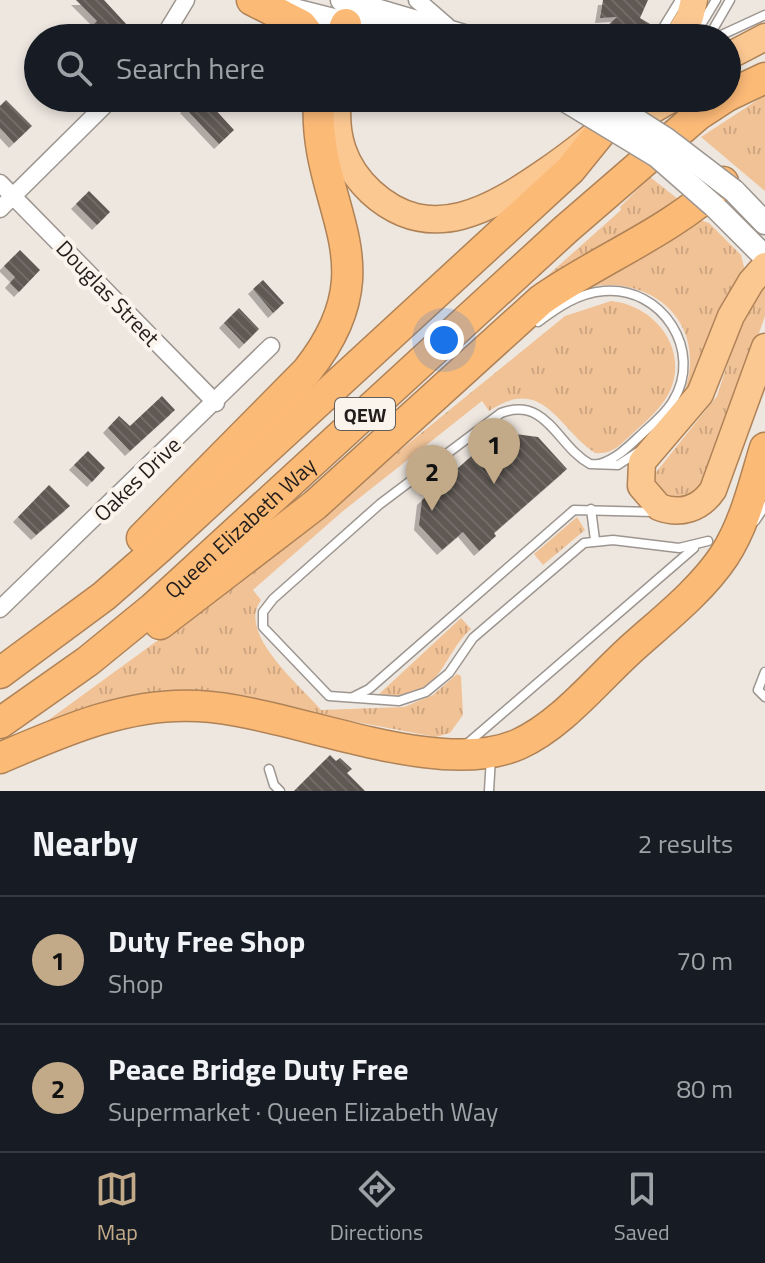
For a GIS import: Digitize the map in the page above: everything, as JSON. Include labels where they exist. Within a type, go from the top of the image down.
[{"type":"highway","points":[[253,0],[299,24]]},
{"type":"highway","points":[[685,24],[694,0]]},
{"type":"highway","points":[[687,24],[703,0]]},
{"type":"highway","points":[[741,50],[765,37]]},
{"type":"highway","name":"Queen Elizabeth Way","points":[[741,89],[765,78]]},
{"type":"highway","points":[[11,666],[307,371],[332,333],[346,297],[349,262],[344,224],[321,147],[323,112]]},
{"type":"highway","points":[[328,112],[355,175],[391,207],[435,219],[465,216],[499,203],[618,113]]},
{"type":"highway","name":"Queen Elizabeth Way","points":[[0,724],[88,661],[153,608],[565,230],[702,112]]},
{"type":"highway","name":"Queen Elizabeth Way","points":[[11,666],[159,548],[570,170],[618,113]]},
{"type":"highway","points":[[0,724],[104,663],[198,597],[315,505],[541,300],[572,279],[665,229],[714,197]]},
{"type":"highway","points":[[765,266],[735,308],[700,394],[642,462],[640,481],[653,503],[677,511],[700,504],[713,490],[765,347]]},
{"type":"highway","points":[[0,758],[83,724],[133,710],[171,705],[259,715],[429,752],[461,756],[519,744],[543,730],[713,570],[757,504],[765,448]]},
{"type":"main road","points":[[253,0],[404,24]]},
{"type":"main road","points":[[356,15],[375,24]]},
{"type":"main road","points":[[584,112],[650,151],[714,197],[765,223]]},
{"type":"main road","points":[[618,113],[666,139],[765,257]]},
{"type":"street","points":[[171,24],[186,0]]},
{"type":"street","points":[[417,0],[449,24]]},
{"type":"street","points":[[0,209],[98,112]]},
{"type":"street","name":"Douglas Street","points":[[0,183],[216,403]]},
{"type":"street","name":"Oakes Drive","points":[[0,609],[216,403],[271,346]]},
{"type":"lane","points":[[689,24],[716,0]]},
{"type":"lane","points":[[691,24],[730,0]]},
{"type":"lane","points":[[741,26],[765,15]]},
{"type":"lane","points":[[741,37],[765,26]]},
{"type":"lane","points":[[534,325],[573,299],[616,290],[652,302],[676,331],[684,366],[674,401],[615,457],[590,464]]},
{"type":"lane","points":[[315,505],[484,366]]},
{"type":"lane","points":[[660,439],[622,464],[590,464],[538,414],[524,409],[501,413],[380,504],[273,599],[263,612],[262,623],[267,633],[318,689],[341,700],[399,701],[426,692],[449,673],[466,645],[569,553],[595,540],[679,548],[708,541]]},
{"type":"lane","points":[[727,528],[757,504]]},
{"type":"lane","points":[[341,700],[369,689],[569,513],[591,509],[677,511]]},
{"type":"lane","points":[[591,509],[595,540]]},
{"type":"lane","points":[[429,752],[464,746],[482,734],[682,557],[718,535]]},
{"type":"lane","points":[[765,672],[758,690],[765,697]]},
{"type":"lane","points":[[489,791],[491,752]]},
{"type":"lane","points":[[269,769],[280,791]]},
{"type":"green space","points":[[765,95],[765,191],[701,137]]},
{"type":"green space","points":[[650,177],[678,199],[673,205],[528,293],[621,210],[620,207]]},
{"type":"green space","points":[[700,220],[709,223],[741,255],[745,271],[690,393],[685,390],[690,364],[688,341],[679,321],[665,305],[647,293],[626,287],[602,285],[577,290]]},
{"type":"green space","points":[[765,288],[765,316],[705,487],[676,504],[649,481],[717,396],[736,338],[760,289]]},
{"type":"green space","points":[[611,301],[627,304],[654,321],[664,332],[675,361],[669,393],[652,415],[620,445],[611,451],[595,453],[549,409],[537,402],[524,399],[508,401],[489,411],[482,401],[343,511],[253,590],[261,600],[256,613],[257,628],[263,643],[321,710],[404,707],[433,695],[457,674],[461,676],[463,715],[450,733],[436,737],[245,701],[49,726],[47,721],[242,579],[565,316]]},
{"type":"green space","points":[[577,517],[585,530],[543,565],[534,554]]},
{"type":"green space","points":[[461,618],[471,629],[426,688],[414,695],[398,698],[378,695]]},
{"type":"building","points":[[76,0],[104,0],[126,24],[94,24],[97,21]]},
{"type":"building","points":[[603,0],[648,0],[640,18],[650,24],[609,24],[617,17],[600,18]]},
{"type":"building","points":[[6,100],[32,126],[14,143],[0,128],[0,106]]},
{"type":"building","points":[[189,112],[218,112],[234,130],[219,144]]},
{"type":"building","points":[[89,191],[110,212],[97,225],[76,204]]},
{"type":"building","points":[[20,250],[40,270],[19,292],[10,283],[15,277],[4,266]]},
{"type":"building","points":[[263,280],[284,303],[273,313],[253,289]]},
{"type":"building","points":[[239,308],[259,329],[244,344],[224,323]]},
{"type":"building","points":[[162,396],[175,410],[130,451],[108,428],[119,416],[130,426]]},
{"type":"building","points":[[515,434],[538,437],[567,469],[494,533],[496,536],[479,551],[463,532],[442,550],[419,525],[422,500],[485,444],[492,440],[499,447]]},
{"type":"building","points":[[88,451],[105,468],[92,482],[74,465]]},
{"type":"building","points":[[49,485],[70,506],[36,535],[18,517]]},
{"type":"building","points":[[330,755],[336,761],[340,758],[352,769],[347,773],[365,791],[294,791]]},
{"type":"place","name":"Duty Free Shop","points":[[494,484]]},
{"type":"place","name":"Peace Bridge Duty Free","points":[[432,511]]}]
